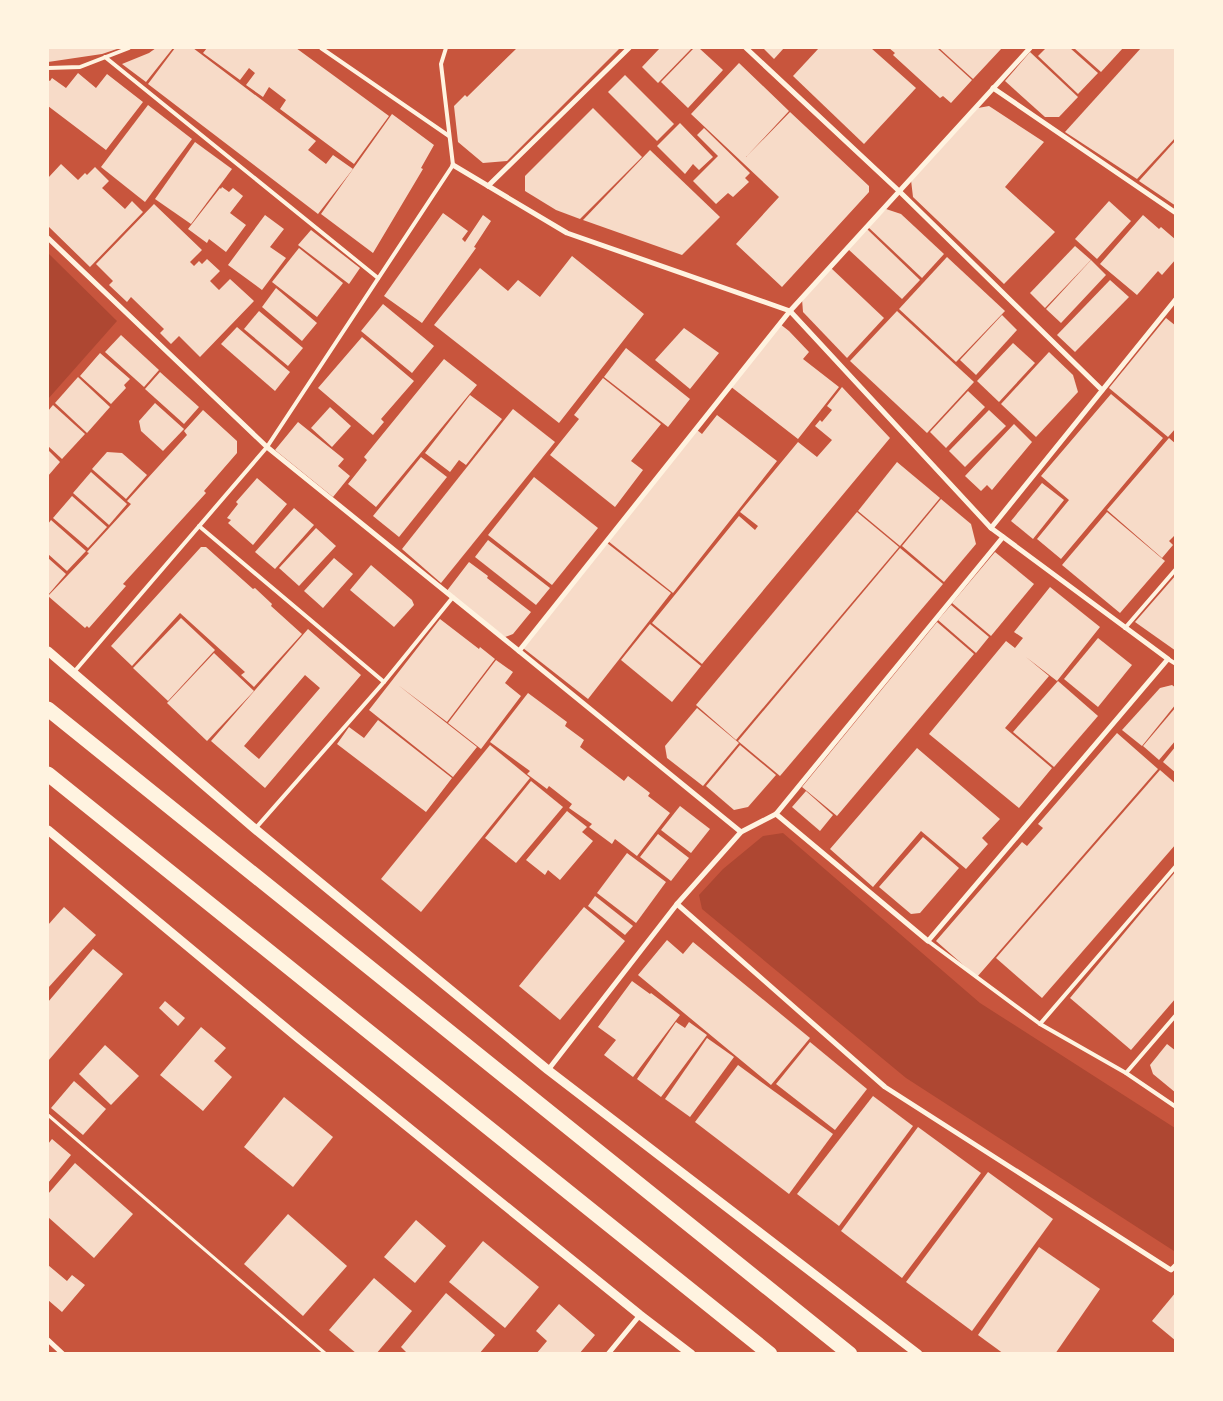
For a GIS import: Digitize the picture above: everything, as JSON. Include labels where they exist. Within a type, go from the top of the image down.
[{"type":"highway","points":[[48,709],[850,1354]]},
{"type":"highway","points":[[48,774],[770,1354]]},
{"type":"street","points":[[488,186],[629,48]]},
{"type":"street","points":[[746,48],[899,191],[1102,390]]},
{"type":"street","points":[[519,651],[790,310],[1030,48]]},
{"type":"street","points":[[993,88],[1176,213]]},
{"type":"street","points":[[453,165],[567,233],[790,310],[991,528],[1168,659],[928,941],[776,814]]},
{"type":"street","points":[[48,238],[267,447],[740,832]]},
{"type":"street","points":[[991,528],[1176,299]]},
{"type":"street","points":[[548,1070],[677,904],[740,832],[776,814],[1003,537]]},
{"type":"street","points":[[48,651],[255,829],[548,1070],[918,1354]]},
{"type":"street","points":[[48,830],[298,1038],[640,1315],[691,1354]]},
{"type":"street","points":[[677,904],[885,1087],[1171,1270],[1176,1265]]},
{"type":"street","points":[[608,1354],[640,1315]]},
{"type":"street","points":[[48,1340],[63,1354]]},
{"type":"lane","points":[[48,68],[80,67],[129,48]]},
{"type":"lane","points":[[321,48],[449,136]]},
{"type":"lane","points":[[73,673],[267,447],[453,165],[441,64],[446,48]]},
{"type":"lane","points":[[105,57],[378,278]]},
{"type":"lane","points":[[199,526],[384,682]]},
{"type":"lane","points":[[1125,628],[1176,569]]},
{"type":"lane","points":[[255,829],[384,682],[453,598]]},
{"type":"lane","points":[[1168,659],[1176,664]]},
{"type":"lane","points":[[1040,1024],[1176,866]]},
{"type":"lane","points":[[928,941],[1040,1024],[1126,1073],[1176,1107]]},
{"type":"lane","points":[[1126,1073],[1176,1015]]},
{"type":"path","points":[[48,1115],[326,1354]]},
{"type":"shaded area","points":[[48,253],[117,321],[48,399]]},
{"type":"shaded area","points":[[783,833],[980,1003],[1175,1128],[1174,1251],[906,1078],[702,909],[699,895],[723,869],[763,836]]},
{"type":"building","points":[[48,48],[120,48],[102,54],[48,62]]},
{"type":"building","points":[[156,48],[173,48],[146,82],[122,64],[149,53]]},
{"type":"building","points":[[175,48],[193,48],[316,141],[308,150],[326,164],[333,155],[353,169],[318,214],[148,84]]},
{"type":"building","points":[[207,48],[296,48],[389,116],[354,164],[280,109],[286,100],[269,87],[263,97],[246,85],[255,73],[249,68],[240,80],[203,53]]},
{"type":"building","points":[[517,48],[620,48],[507,161],[483,163],[458,142],[454,106],[465,95],[467,97]]},
{"type":"building","points":[[660,48],[692,48],[658,83],[642,67]]},
{"type":"building","points":[[694,48],[699,48],[723,70],[688,108],[661,82]]},
{"type":"building","points":[[763,48],[784,48],[774,59]]},
{"type":"building","points":[[819,48],[871,48],[916,88],[864,144],[793,76]]},
{"type":"building","points":[[889,48],[937,48],[972,80],[951,103],[943,96],[940,98],[893,55],[895,53]]},
{"type":"building","points":[[939,48],[1002,48],[973,79]]},
{"type":"building","points":[[1046,48],[1070,48],[1098,73],[1078,94],[1038,56]]},
{"type":"building","points":[[1074,48],[1123,48],[1101,72]]},
{"type":"building","points":[[1141,48],[1176,48],[1176,137],[1137,179],[1065,132]]},
{"type":"building","points":[[1030,52],[1078,97],[1059,117],[1045,117],[1005,81]]},
{"type":"building","points":[[739,63],[789,111],[746,157],[790,112],[869,186],[869,192],[782,287],[736,244],[779,197],[691,114]]},
{"type":"building","points":[[78,73],[96,88],[107,74],[143,102],[106,150],[48,106],[48,80],[50,81],[52,78],[66,88]]},
{"type":"building","points":[[625,75],[674,124],[657,141],[608,92]]},
{"type":"building","points":[[148,105],[192,139],[145,202],[101,167]]},
{"type":"building","points":[[989,106],[1044,142],[1005,187],[1055,232],[1004,284],[913,197],[911,180],[978,108]]},
{"type":"building","points":[[593,108],[642,157],[580,219],[556,210],[525,191],[525,176]]},
{"type":"building","points":[[392,114],[434,145],[421,168],[423,169],[373,253],[321,214]]},
{"type":"building","points":[[680,123],[713,157],[699,170],[693,164],[685,174],[657,146]]},
{"type":"building","points":[[704,128],[750,173],[745,178],[749,182],[733,197],[728,193],[716,204],[693,181],[718,156],[697,135]]},
{"type":"building","points":[[1176,140],[1176,206],[1139,181]]},
{"type":"building","points":[[195,142],[232,169],[191,224],[155,199]]},
{"type":"building","points":[[650,150],[720,217],[682,255],[583,220]]},
{"type":"building","points":[[61,164],[78,180],[95,167],[109,181],[102,188],[125,209],[132,201],[143,212],[90,267],[48,226],[48,178]]},
{"type":"building","points":[[222,187],[229,192],[233,188],[243,196],[230,213],[246,225],[226,252],[209,239],[207,243],[188,229]]},
{"type":"building","points":[[1109,201],[1131,221],[1097,259],[1075,239]]},
{"type":"building","points":[[154,204],[202,250],[190,262],[194,266],[199,261],[202,264],[207,259],[220,271],[210,281],[219,290],[230,279],[254,301],[200,357],[179,336],[171,344],[160,333],[164,329],[131,297],[127,302],[109,285],[113,281],[96,264]]},
{"type":"building","points":[[886,209],[901,214],[944,254],[922,278],[868,227]]},
{"type":"building","points":[[443,213],[468,231],[462,239],[465,242],[483,215],[491,221],[474,247],[476,248],[422,323],[384,296]]},
{"type":"building","points":[[265,215],[284,229],[270,247],[286,258],[262,290],[228,265]]},
{"type":"building","points":[[1143,215],[1176,240],[1176,259],[1162,275],[1158,271],[1137,295],[1100,264]]},
{"type":"building","points":[[867,229],[920,280],[902,299],[848,249]]},
{"type":"building","points":[[311,230],[360,268],[349,284],[298,245]]},
{"type":"building","points":[[1075,246],[1091,260],[1045,308],[1030,293]]},
{"type":"building","points":[[299,248],[343,283],[317,317],[272,282]]},
{"type":"building","points":[[572,256],[644,314],[559,423],[434,325],[480,268],[508,291],[518,280],[540,297]]},
{"type":"building","points":[[947,257],[1005,311],[956,362],[899,309]]},
{"type":"building","points":[[1091,260],[1106,275],[1061,323],[1046,309]]},
{"type":"building","points":[[831,268],[884,318],[847,358],[803,312],[802,299]]},
{"type":"building","points":[[1110,280],[1129,297],[1075,352],[1057,335]]},
{"type":"building","points":[[276,288],[317,323],[302,341],[262,307]]},
{"type":"building","points":[[383,304],[434,346],[412,373],[361,331]]},
{"type":"building","points":[[259,311],[303,348],[288,366],[244,329]]},
{"type":"building","points":[[897,311],[974,382],[927,433],[850,361]]},
{"type":"building","points":[[1002,315],[1017,330],[976,375],[960,360]]},
{"type":"building","points":[[1166,318],[1176,326],[1176,428],[1168,437],[1109,388]]},
{"type":"building","points":[[780,324],[809,352],[803,359],[839,387],[798,439],[730,386]]},
{"type":"building","points":[[237,327],[290,372],[275,391],[221,344]]},
{"type":"building","points":[[684,328],[719,353],[690,389],[655,360]]},
{"type":"building","points":[[121,335],[159,370],[144,387],[105,352]]},
{"type":"building","points":[[362,337],[414,381],[381,419],[384,422],[373,435],[318,388]]},
{"type":"building","points":[[1013,343],[1035,363],[999,402],[977,381]]},
{"type":"building","points":[[626,348],[690,399],[668,427],[604,377]]},
{"type":"building","points":[[1049,352],[1073,375],[1078,392],[1036,437],[1001,404]]},
{"type":"building","points":[[100,353],[130,379],[124,385],[126,388],[111,404],[80,376]]},
{"type":"building","points":[[444,359],[477,385],[376,507],[348,484],[367,460],[364,457]]},
{"type":"building","points":[[160,372],[199,407],[184,424],[145,389]]},
{"type":"building","points":[[78,377],[110,407],[87,433],[55,403]]},
{"type":"building","points":[[603,378],[661,424],[631,461],[643,470],[615,507],[550,455],[579,419],[574,415]]},
{"type":"building","points":[[842,387],[890,438],[702,664],[652,623],[739,516],[755,530],[758,526],[740,512],[798,442],[817,457],[832,440],[815,426],[820,420],[822,422],[832,410],[827,406]]},
{"type":"building","points":[[968,391],[985,407],[946,448],[930,432]]},
{"type":"building","points":[[1111,394],[1163,438],[1061,559],[1037,539],[1069,500],[1041,476]]},
{"type":"building","points":[[470,395],[502,419],[466,465],[459,460],[450,472],[425,453]]},
{"type":"building","points":[[155,403],[184,429],[163,451],[141,431],[139,421]]},
{"type":"building","points":[[53,405],[85,434],[62,459],[48,446],[48,411]]},
{"type":"building","points":[[330,407],[351,426],[332,447],[311,428]]},
{"type":"building","points":[[513,409],[555,442],[441,583],[402,549]]},
{"type":"building","points":[[203,410],[237,441],[237,453],[204,491],[206,493],[123,584],[126,586],[89,628],[87,626],[85,628],[48,596],[89,553],[87,552],[131,504],[127,501],[187,435],[184,431]]},
{"type":"building","points":[[989,410],[1006,426],[965,467],[949,451]]},
{"type":"building","points":[[717,415],[777,461],[673,593],[608,541],[697,430],[702,434]]},
{"type":"building","points":[[298,422],[344,459],[338,466],[350,476],[333,497],[275,450]]},
{"type":"building","points":[[1014,424],[1032,442],[992,490],[987,485],[981,491],[965,476]]},
{"type":"building","points":[[1169,438],[1176,444],[1176,538],[1174,536],[1169,541],[1173,545],[1162,558],[1107,510]]},
{"type":"building","points":[[48,450],[60,462],[48,476]]},
{"type":"building","points":[[107,452],[122,453],[147,475],[126,499],[92,469]]},
{"type":"building","points":[[421,457],[447,477],[399,537],[373,516]]},
{"type":"building","points":[[897,462],[940,498],[900,546],[858,511]]},
{"type":"building","points":[[91,472],[127,504],[109,525],[73,493]]},
{"type":"building","points":[[534,477],[598,528],[552,585],[488,535]]},
{"type":"building","points":[[257,478],[287,504],[253,545],[228,523],[231,520],[227,518],[238,504],[236,502]]},
{"type":"building","points":[[1042,483],[1064,500],[1033,539],[1011,521]]},
{"type":"building","points":[[72,496],[107,527],[88,548],[53,518]]},
{"type":"building","points":[[941,499],[971,524],[976,544],[944,582],[902,546]]},
{"type":"building","points":[[294,508],[314,525],[275,569],[255,552]]},
{"type":"building","points":[[857,512],[899,547],[736,740],[696,705]]},
{"type":"building","points":[[1107,512],[1165,561],[1120,613],[1062,565]]},
{"type":"building","points":[[51,520],[86,551],[67,571],[48,554],[48,524]]},
{"type":"building","points":[[316,528],[336,546],[299,586],[279,568]]},
{"type":"building","points":[[488,540],[550,588],[536,605],[475,557]]},
{"type":"building","points":[[607,543],[671,593],[588,699],[523,648]]},
{"type":"building","points":[[201,547],[206,547],[253,589],[255,588],[272,604],[271,606],[302,634],[254,687],[241,675],[245,672],[180,613],[132,666],[111,646]]},
{"type":"building","points":[[900,548],[943,584],[780,776],[738,741]]},
{"type":"building","points":[[995,552],[1034,584],[991,636],[952,603]]},
{"type":"building","points":[[48,558],[66,574],[48,595]]},
{"type":"building","points":[[334,558],[353,574],[323,608],[304,591]]},
{"type":"building","points":[[469,562],[531,612],[513,634],[505,637],[446,592]]},
{"type":"building","points":[[371,565],[412,600],[414,605],[394,627],[350,590]]},
{"type":"building","points":[[1176,575],[1176,651],[1135,622]]},
{"type":"building","points":[[1050,587],[1100,627],[1057,681],[1026,657],[1049,676],[1005,728],[1052,768],[1019,808],[929,734],[1006,641],[1015,648],[1023,638],[1014,632]]},
{"type":"building","points":[[951,605],[989,637],[976,653],[938,620]]},
{"type":"building","points":[[181,618],[215,650],[168,701],[133,668]]},
{"type":"building","points":[[440,619],[495,659],[447,722],[398,685],[477,747],[453,777],[369,710]]},
{"type":"building","points":[[937,622],[974,654],[837,816],[802,787]]},
{"type":"building","points":[[650,624],[701,666],[672,702],[621,660]]},
{"type":"building","points":[[308,629],[361,675],[265,788],[211,741]],"holes":[[[305,675],[320,688],[259,759],[244,746]]]},
{"type":"building","points":[[1098,638],[1132,665],[1098,707],[1064,679]]},
{"type":"building","points":[[214,653],[254,691],[207,741],[167,703]]},
{"type":"building","points":[[496,660],[513,672],[505,683],[521,696],[481,749],[448,723]]},
{"type":"building","points":[[1058,681],[1098,716],[1054,767],[1013,732]]},
{"type":"building","points":[[1172,685],[1176,688],[1176,704],[1142,746],[1122,730],[1160,688]]},
{"type":"building","points":[[528,693],[567,722],[565,726],[584,740],[580,747],[624,781],[628,776],[650,793],[648,796],[670,813],[637,856],[615,839],[612,844],[589,827],[592,824],[569,808],[572,804],[549,786],[547,789],[527,774],[530,771],[490,742]]},
{"type":"building","points":[[1176,707],[1176,740],[1159,760],[1143,746]]},
{"type":"building","points":[[697,708],[739,743],[703,786],[667,758],[665,746]]},
{"type":"building","points":[[378,720],[452,778],[426,812],[337,744],[349,727],[364,738]]},
{"type":"building","points":[[1117,733],[1158,769],[977,977],[936,941],[1022,842],[1027,846],[1043,828],[1038,824]]},
{"type":"building","points":[[490,745],[530,778],[421,912],[381,879]]},
{"type":"building","points":[[740,745],[776,775],[748,807],[734,810],[706,786]]},
{"type":"building","points":[[1176,746],[1176,773],[1163,762]]},
{"type":"building","points":[[917,748],[1000,819],[982,838],[988,844],[966,869],[921,831],[873,887],[830,849]]},
{"type":"building","points":[[1160,770],[1176,784],[1176,844],[1042,998],[996,958]]},
{"type":"building","points":[[531,781],[563,807],[516,863],[485,838]]},
{"type":"building","points":[[806,791],[833,815],[820,831],[792,807]]},
{"type":"building","points":[[680,806],[710,829],[691,853],[661,830]]},
{"type":"building","points":[[567,811],[587,827],[582,832],[593,841],[560,880],[548,870],[545,875],[526,860]]},
{"type":"building","points":[[658,834],[689,858],[671,881],[640,857]]},
{"type":"building","points":[[923,837],[959,868],[920,913],[911,914],[879,887]]},
{"type":"building","points":[[627,853],[666,882],[636,923],[597,893]]},
{"type":"building","points":[[1176,871],[1176,998],[1131,1050],[1070,998]]},
{"type":"building","points":[[595,896],[633,926],[625,935],[588,906]]},
{"type":"building","points":[[64,907],[96,935],[48,988],[48,925]]},
{"type":"building","points":[[584,907],[625,941],[560,1020],[519,986]]},
{"type":"building","points":[[667,940],[683,954],[693,942],[810,1038],[771,1085],[638,975]]},
{"type":"building","points":[[93,949],[123,974],[48,1061],[48,1002]]},
{"type":"building","points":[[632,981],[680,1015],[633,1077],[604,1055],[616,1040],[598,1027]]},
{"type":"building","points":[[165,1001],[185,1018],[178,1026],[159,1008]]},
{"type":"building","points":[[676,1022],[685,1028],[689,1022],[707,1035],[661,1097],[637,1079]]},
{"type":"building","points":[[201,1027],[226,1048],[214,1061],[232,1077],[203,1111],[160,1075]]},
{"type":"building","points":[[707,1038],[734,1057],[690,1117],[665,1099]]},
{"type":"building","points":[[810,1042],[867,1089],[835,1130],[776,1084]]},
{"type":"building","points":[[1167,1044],[1176,1051],[1176,1093],[1153,1074],[1150,1065]]},
{"type":"building","points":[[105,1045],[139,1076],[111,1105],[79,1074]]},
{"type":"building","points":[[738,1065],[833,1134],[789,1194],[695,1122]]},
{"type":"building","points":[[74,1081],[106,1109],[83,1135],[51,1108]]},
{"type":"building","points":[[873,1096],[913,1126],[839,1226],[797,1194]]},
{"type":"building","points":[[284,1097],[333,1137],[293,1187],[244,1147]]},
{"type":"building","points":[[918,1127],[981,1173],[902,1278],[841,1231]]},
{"type":"building","points":[[52,1139],[71,1155],[48,1183],[48,1144]]},
{"type":"building","points":[[75,1163],[133,1214],[94,1258],[48,1217],[48,1194]]},
{"type":"building","points":[[988,1172],[1053,1219],[972,1331],[906,1282]]},
{"type":"building","points":[[288,1214],[347,1266],[303,1316],[244,1264]]},
{"type":"building","points":[[416,1220],[446,1246],[415,1283],[384,1257]]},
{"type":"building","points":[[483,1241],[539,1287],[505,1328],[449,1282]]},
{"type":"building","points":[[1039,1247],[1100,1289],[1055,1354],[1004,1354],[978,1335]]},
{"type":"building","points":[[48,1265],[67,1281],[72,1275],[85,1285],[62,1312],[48,1300]]},
{"type":"building","points":[[374,1278],[412,1311],[376,1354],[357,1354],[329,1330]]},
{"type":"building","points":[[1176,1292],[1176,1341],[1152,1321]]},
{"type":"building","points":[[446,1293],[495,1335],[479,1354],[408,1354],[401,1347]]},
{"type":"building","points":[[559,1304],[595,1335],[579,1354],[536,1354],[547,1341],[536,1331]]}]
